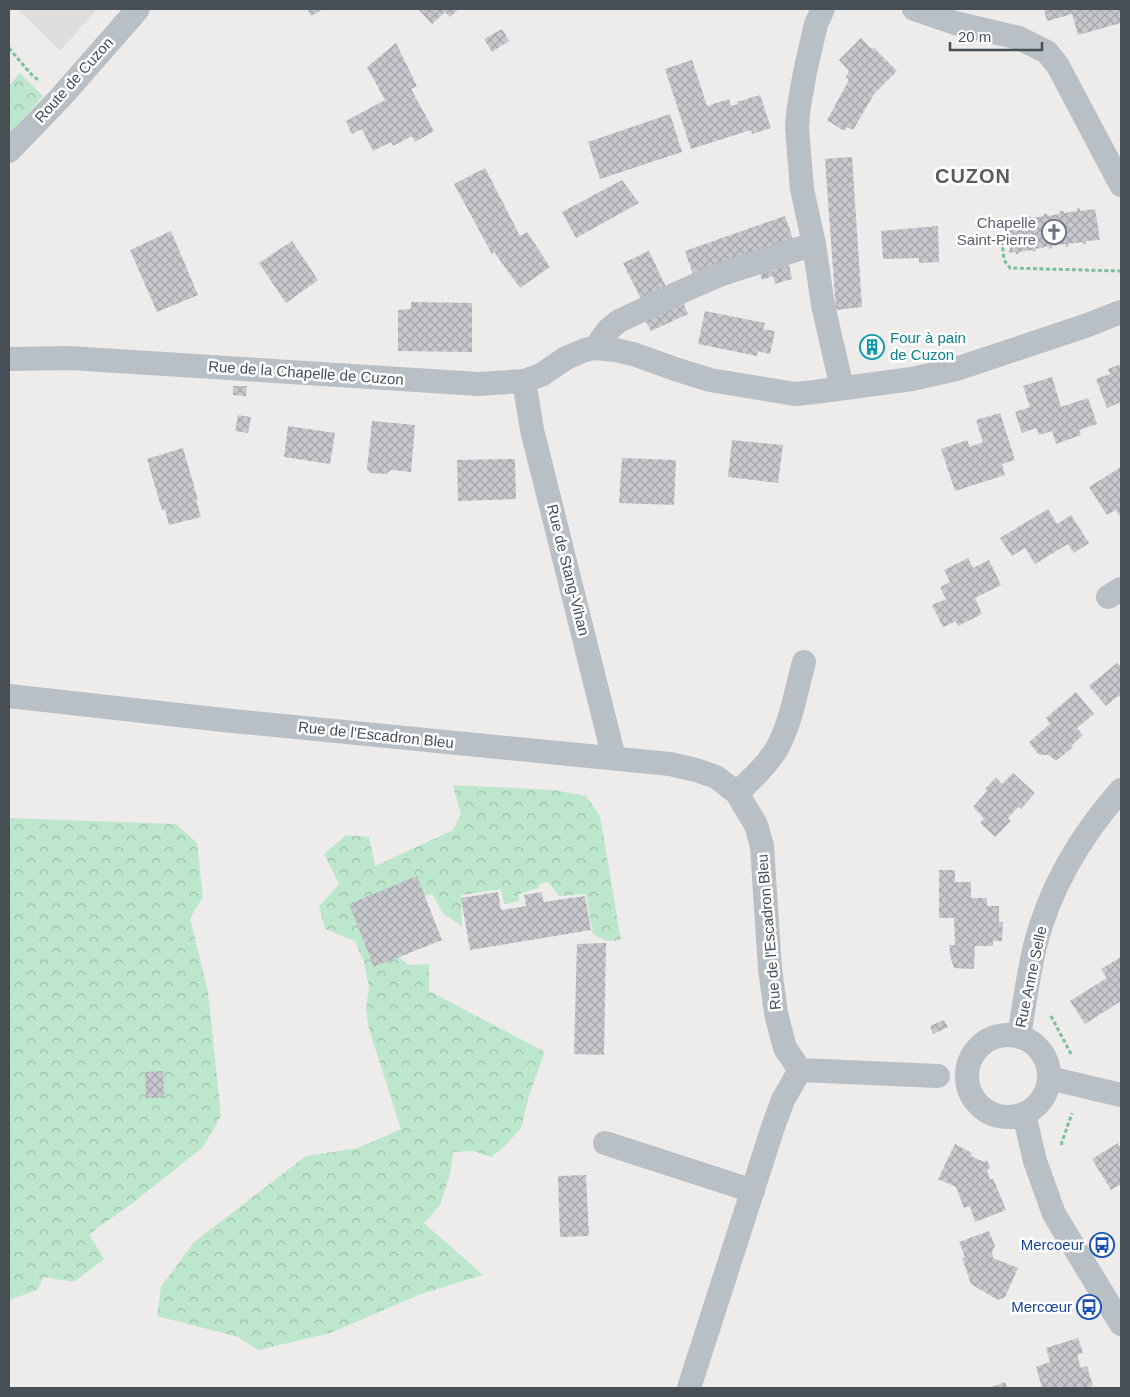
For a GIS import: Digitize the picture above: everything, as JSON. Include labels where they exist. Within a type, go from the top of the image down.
[{"type":"street","name":"Route de Cuzon","points":[[9,151],[61,97],[138,9]]},
{"type":"street","points":[[823,9],[816,24],[797,124],[802,188],[814,244],[823,305],[842,388]]},
{"type":"street","points":[[914,9],[955,23],[1020,38],[1046,52],[1058,66],[1121,185]]},
{"type":"street","points":[[595,348],[608,330],[619,321],[719,275],[814,244]]},
{"type":"street","name":"Rue de la Chapelle de Cuzon","points":[[9,359],[70,358],[479,384],[524,381],[541,374],[566,358],[595,348],[633,354],[710,380],[795,394],[912,379],[956,369],[1121,312]]},
{"type":"street","name":"Rue de Stang-Vihan","points":[[524,381],[532,430],[614,758]]},
{"type":"street","points":[[737,793],[756,775],[776,750],[789,716],[804,662]]},
{"type":"street","name":"Rue de l'Escadron Bleu","points":[[9,696],[670,764],[716,777],[737,793],[756,825],[762,846],[770,968],[776,1013],[785,1048],[800,1070]]},
{"type":"street","name":"Rue Anne Selle","points":[[1019,1037],[1035,945],[1046,911],[1058,883],[1086,833],[1101,812],[1121,790]]},
{"type":"street","points":[[1019,1037],[1029,1041],[1044,1057],[1048,1067],[1049,1078],[1047,1090],[1033,1109],[1024,1114],[1010,1117],[998,1116],[986,1111],[977,1103],[971,1092],[968,1067],[973,1055],[982,1045],[993,1038],[1019,1037]]},
{"type":"street","points":[[689,1388],[780,1109],[800,1070],[938,1076]]},
{"type":"street","points":[[1049,1078],[1121,1095]]},
{"type":"street","points":[[1024,1114],[1035,1161],[1054,1214],[1121,1324]]},
{"type":"street","points":[[604,1143],[752,1191]]},
{"type":"path","points":[[9,48],[30,73],[61,97]]},
{"type":"path","points":[[1002,241],[1004,260],[1010,268],[1121,271]]},
{"type":"shaded area","points":[[18,9],[97,9],[60,51]]},
{"type":"green space","points":[[20,73],[43,96],[9,135],[9,86]]},
{"type":"green space","points":[[453,785],[554,790],[586,796],[600,816],[621,940],[606,941],[593,934],[586,894],[559,896],[548,882],[539,884],[538,888],[519,894],[519,901],[504,904],[501,889],[461,895],[462,927],[443,913],[432,894],[417,898],[385,944],[408,965],[429,964],[429,991],[545,1052],[530,1092],[521,1128],[506,1145],[491,1157],[473,1151],[453,1152],[450,1174],[440,1205],[424,1223],[483,1275],[421,1294],[330,1333],[258,1350],[238,1337],[157,1316],[161,1287],[194,1242],[306,1156],[358,1148],[401,1129],[369,1029],[366,1009],[369,987],[364,962],[355,941],[325,929],[319,906],[339,884],[324,854],[346,835],[369,837],[375,866],[453,830],[461,814]]},
{"type":"green space","points":[[9,818],[176,824],[197,843],[203,897],[190,918],[208,992],[221,1116],[203,1147],[134,1202],[89,1234],[104,1259],[74,1282],[44,1277],[37,1290],[9,1300]]},
{"type":"building","points":[[307,9],[323,9],[311,16]]},
{"type":"building","points":[[418,9],[459,9],[450,17],[445,12],[432,24]]},
{"type":"building","points":[[1044,9],[1120,9],[1121,23],[1078,35],[1072,14],[1047,21]]},
{"type":"building","points":[[502,29],[509,41],[492,52],[484,39]]},
{"type":"building","points":[[861,38],[897,71],[874,94],[853,130],[847,127],[844,131],[827,120],[849,80],[846,77],[849,71],[839,60]]},
{"type":"building","points":[[396,43],[417,86],[411,89],[434,131],[415,142],[412,136],[393,146],[391,142],[373,151],[362,129],[352,134],[346,121],[385,100],[367,67]]},
{"type":"building","points":[[692,60],[707,106],[729,99],[731,106],[738,104],[737,102],[760,95],[771,128],[752,134],[751,130],[691,149],[665,69]]},
{"type":"building","points":[[670,114],[682,152],[600,179],[588,142]]},
{"type":"building","points":[[852,157],[862,307],[836,310],[825,159]]},
{"type":"building","points":[[485,168],[520,236],[527,232],[550,267],[520,288],[494,252],[492,254],[454,184]]},
{"type":"building","points":[[622,180],[639,203],[576,238],[562,212]]},
{"type":"building","name":"Chapelle Saint-Pierre","points":[[1077,208],[1080,211],[1095,209],[1100,240],[1086,241],[1086,244],[1083,244],[1083,242],[1068,244],[1069,246],[1066,247],[1066,244],[1052,246],[1049,249],[1049,246],[1036,249],[1035,252],[1032,250],[1018,252],[1019,254],[1015,252],[1009,253],[1007,225],[1005,225],[1005,222],[1011,222],[1010,219],[1014,219],[1014,221],[1027,219],[1027,216],[1031,216],[1031,218],[1044,216],[1044,214],[1048,216],[1059,214],[1060,211],[1064,211],[1064,213],[1077,211]]},
{"type":"building","points":[[785,216],[794,242],[694,277],[685,251]]},
{"type":"building","points":[[938,226],[939,262],[919,263],[919,258],[883,259],[881,231]]},
{"type":"building","points":[[171,231],[198,295],[157,312],[130,250]]},
{"type":"building","points":[[292,241],[318,280],[286,303],[259,263]]},
{"type":"building","points":[[649,251],[667,289],[642,301],[623,263]]},
{"type":"building","points":[[789,265],[792,279],[775,284],[773,276],[762,280],[760,274]]},
{"type":"building","points":[[682,300],[688,314],[651,331],[644,318]]},
{"type":"building","points":[[411,302],[472,303],[472,352],[398,351],[398,310],[411,309]]},
{"type":"building","points":[[705,311],[765,323],[763,329],[775,331],[770,354],[758,351],[757,356],[698,344]]},
{"type":"building","name":"Four à pain de Cuzon","points":[[868,336],[878,341],[881,345],[881,349],[876,357],[861,353]]},
{"type":"building","points":[[1121,364],[1121,402],[1107,408],[1096,379],[1110,374],[1108,369]]},
{"type":"building","points":[[1052,377],[1061,407],[1088,398],[1097,424],[1079,430],[1081,435],[1056,444],[1052,431],[1039,435],[1036,428],[1022,433],[1015,412],[1030,407],[1023,386]]},
{"type":"building","points":[[233,386],[247,386],[246,396],[233,395]]},
{"type":"building","points":[[1000,413],[1015,460],[1002,464],[1005,475],[955,491],[941,449],[967,440],[970,447],[983,442],[976,420]]},
{"type":"building","points":[[238,415],[251,417],[248,433],[235,431]]},
{"type":"building","points":[[372,421],[415,425],[411,472],[391,470],[386,474],[371,473],[367,469]]},
{"type":"building","points":[[288,426],[335,433],[330,464],[284,457]]},
{"type":"building","points":[[732,440],[783,445],[778,483],[728,477]]},
{"type":"building","points":[[183,448],[201,517],[169,525],[165,510],[162,510],[147,459]]},
{"type":"building","points":[[622,458],[676,460],[674,505],[619,503]]},
{"type":"building","points":[[515,459],[516,499],[458,501],[457,460]]},
{"type":"building","points":[[1121,467],[1121,518],[1116,510],[1107,515],[1089,487]]},
{"type":"building","points":[[1048,509],[1057,524],[1071,515],[1089,543],[1074,553],[1068,544],[1035,564],[1025,548],[1012,556],[1000,538]]},
{"type":"building","points":[[968,558],[973,568],[989,560],[1001,585],[975,598],[982,614],[958,626],[956,621],[943,627],[932,605],[946,599],[940,587],[950,582],[944,570]]},
{"type":"building","points":[[1117,663],[1121,664],[1121,697],[1118,696],[1106,706],[1089,686]]},
{"type":"building","points":[[1076,692],[1094,714],[1077,728],[1083,735],[1071,746],[1073,747],[1056,761],[1049,755],[1039,755],[1029,742],[1050,724],[1046,718]]},
{"type":"building","points":[[1013,773],[1035,793],[1021,809],[1018,807],[1008,818],[1011,821],[995,837],[980,823],[984,818],[973,807],[996,777],[1002,784]]},
{"type":"building","points":[[939,870],[955,870],[955,882],[971,882],[971,898],[987,898],[987,906],[999,906],[999,922],[1003,922],[1002,941],[993,941],[993,946],[975,946],[974,969],[954,968],[949,945],[955,945],[954,918],[939,918]]},
{"type":"building","points":[[417,876],[442,940],[374,967],[349,904]]},
{"type":"building","points":[[498,892],[501,910],[526,906],[524,895],[541,892],[544,902],[585,896],[591,930],[470,950],[461,898]]},
{"type":"building","points":[[606,943],[604,1055],[574,1054],[577,944]]},
{"type":"building","points":[[1121,957],[1121,1001],[1085,1024],[1070,1001],[1107,978],[1101,969]]},
{"type":"building","points":[[944,1020],[948,1027],[933,1034],[930,1026]]},
{"type":"building","points":[[163,1071],[164,1098],[146,1098],[145,1072]]},
{"type":"building","points":[[1118,1143],[1121,1149],[1121,1184],[1111,1190],[1092,1159]]},
{"type":"building","points":[[955,1144],[972,1153],[971,1156],[984,1162],[987,1160],[990,1168],[987,1170],[990,1180],[993,1178],[1006,1210],[975,1222],[970,1206],[964,1208],[956,1187],[938,1179]]},
{"type":"building","points":[[586,1175],[589,1236],[560,1237],[558,1176]]},
{"type":"building","points":[[989,1231],[995,1246],[992,1252],[993,1258],[1018,1268],[1005,1297],[998,1300],[971,1284],[962,1258],[965,1257],[959,1242]]},
{"type":"building","points":[[1078,1338],[1083,1353],[1077,1355],[1081,1368],[1087,1366],[1093,1386],[1087,1388],[1042,1388],[1036,1367],[1050,1362],[1046,1348]]},
{"type":"building","points":[[1005,1382],[1007,1388],[989,1388]]},
{"type":"place","name":"Chapelle Saint-Pierre","points":[[1054,232]]},
{"type":"place","name":"Four à pain de Cuzon","points":[[872,347]]},
{"type":"place","name":"Mercoeur","points":[[1102,1245]]},
{"type":"place","name":"Mercœur","points":[[1089,1307]]},
{"type":"district","name":"CUZON","points":[[973,176]]}]
